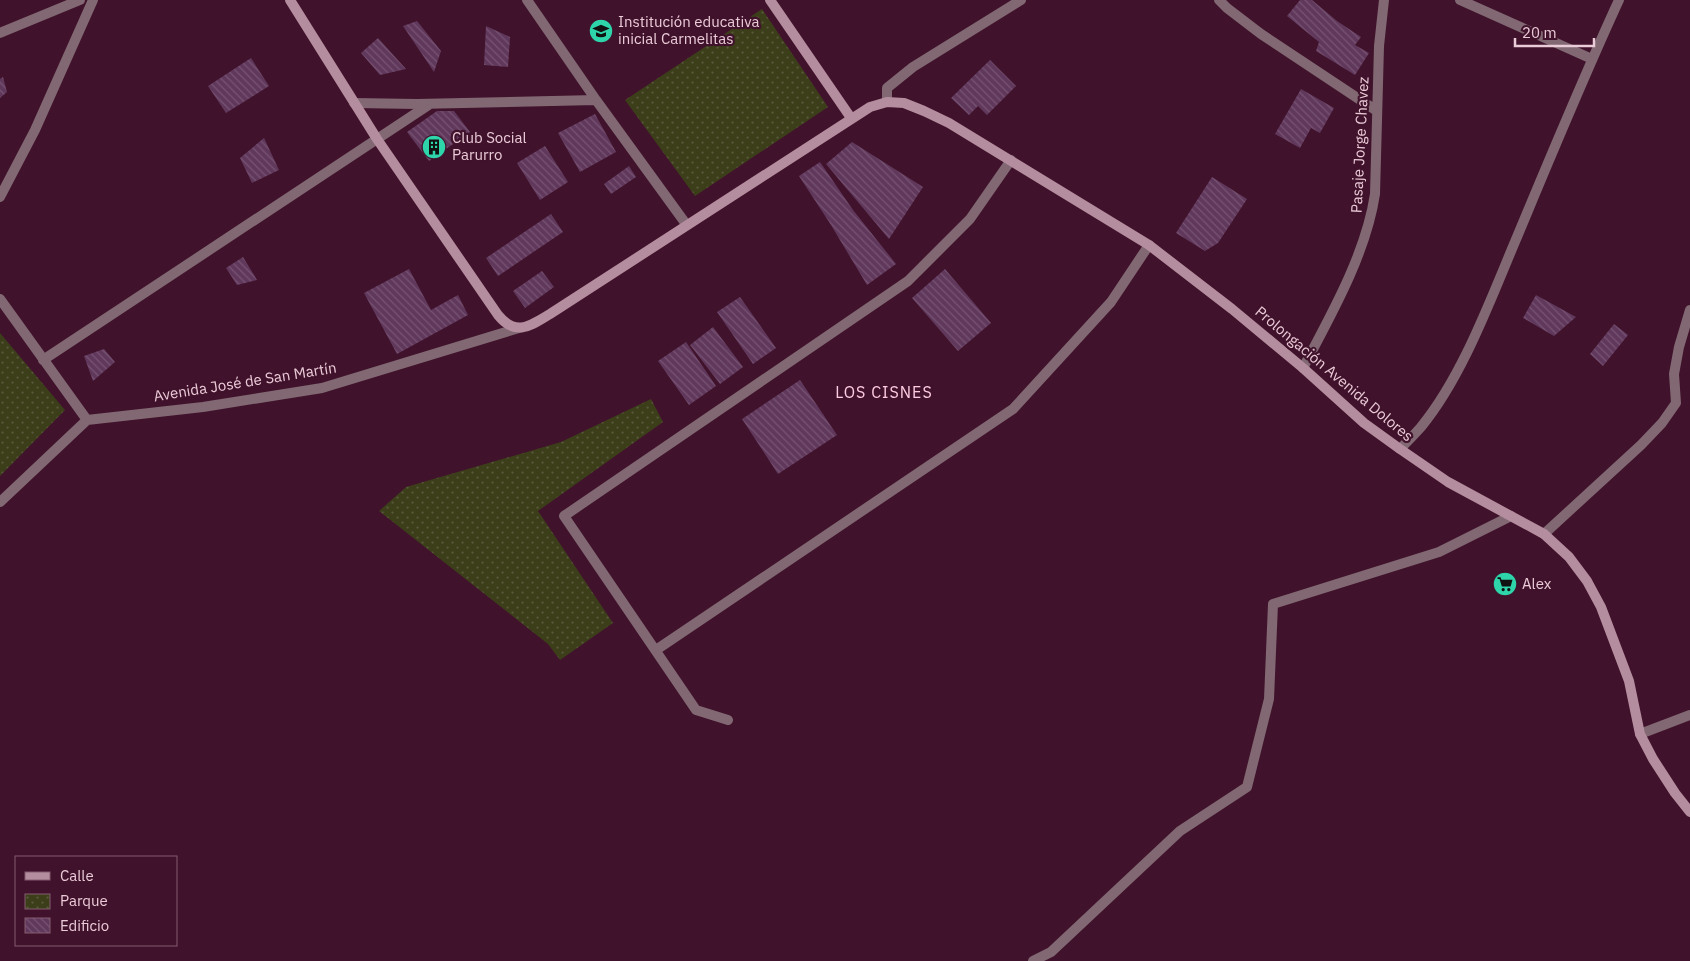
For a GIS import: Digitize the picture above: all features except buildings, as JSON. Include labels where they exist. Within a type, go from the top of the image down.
[{"type":"main road","points":[[290,0],[377,139],[498,315],[507,324],[519,328],[533,324],[550,314],[851,118],[870,107],[887,102]]},
{"type":"main road","points":[[770,0],[851,118]]},
{"type":"main road","name":"Prolongación Avenida Dolores","points":[[887,102],[904,103],[924,110],[949,123],[1149,245],[1232,309],[1303,368],[1364,423],[1448,482],[1544,534],[1569,557],[1587,581],[1601,607],[1629,681],[1640,734],[1653,760],[1669,785],[1690,812]]},
{"type":"street","points":[[0,33],[80,0]]},
{"type":"street","points":[[0,197],[35,130],[93,0]]},
{"type":"street","points":[[527,0],[596,100],[686,224]]},
{"type":"street","points":[[887,102],[887,88],[913,66],[1021,0]]},
{"type":"street","points":[[1219,0],[1261,34],[1377,111]]},
{"type":"street","name":"Pasaje Jorge Chavez","points":[[1303,368],[1346,282],[1372,218],[1375,194],[1379,46],[1384,0]]},
{"type":"street","points":[[1460,0],[1592,59]]},
{"type":"street","points":[[1400,449],[1432,411],[1460,363],[1487,307],[1619,0]]},
{"type":"street","points":[[354,102],[430,104],[596,100]]},
{"type":"street","points":[[43,360],[430,104]]},
{"type":"street","points":[[728,720],[696,710],[564,516],[908,281],[970,219],[1011,160]]},
{"type":"street","points":[[656,650],[1012,409],[1111,302],[1149,245]]},
{"type":"street","points":[[0,299],[87,420],[0,502]]},
{"type":"street","points":[[1544,534],[1641,445],[1662,423],[1676,403],[1674,374],[1679,347],[1690,310]]},
{"type":"street","name":"Avenida José de San Martín","points":[[87,420],[203,407],[322,388],[519,328]]},
{"type":"street","points":[[1033,961],[1051,952],[1180,830],[1247,787],[1269,699],[1273,604],[1439,552],[1511,516]]},
{"type":"street","points":[[1640,734],[1690,714]]},
{"type":"green space","points":[[762,9],[828,107],[695,196],[625,100]]},
{"type":"green space","points":[[0,333],[65,410],[0,476]]},
{"type":"green space","points":[[651,399],[663,422],[538,511],[613,623],[560,660],[548,644],[379,511],[406,487],[561,442]]},
{"type":"place","name":"Institución educativa inicial Carmelitas","points":[[601,31]]},
{"type":"place","name":"Club Social Parurro","points":[[434,147]]},
{"type":"place","name":"Alex","points":[[1505,584]]},
{"type":"district","name":"LOS CISNES","points":[[884,392]]}]
